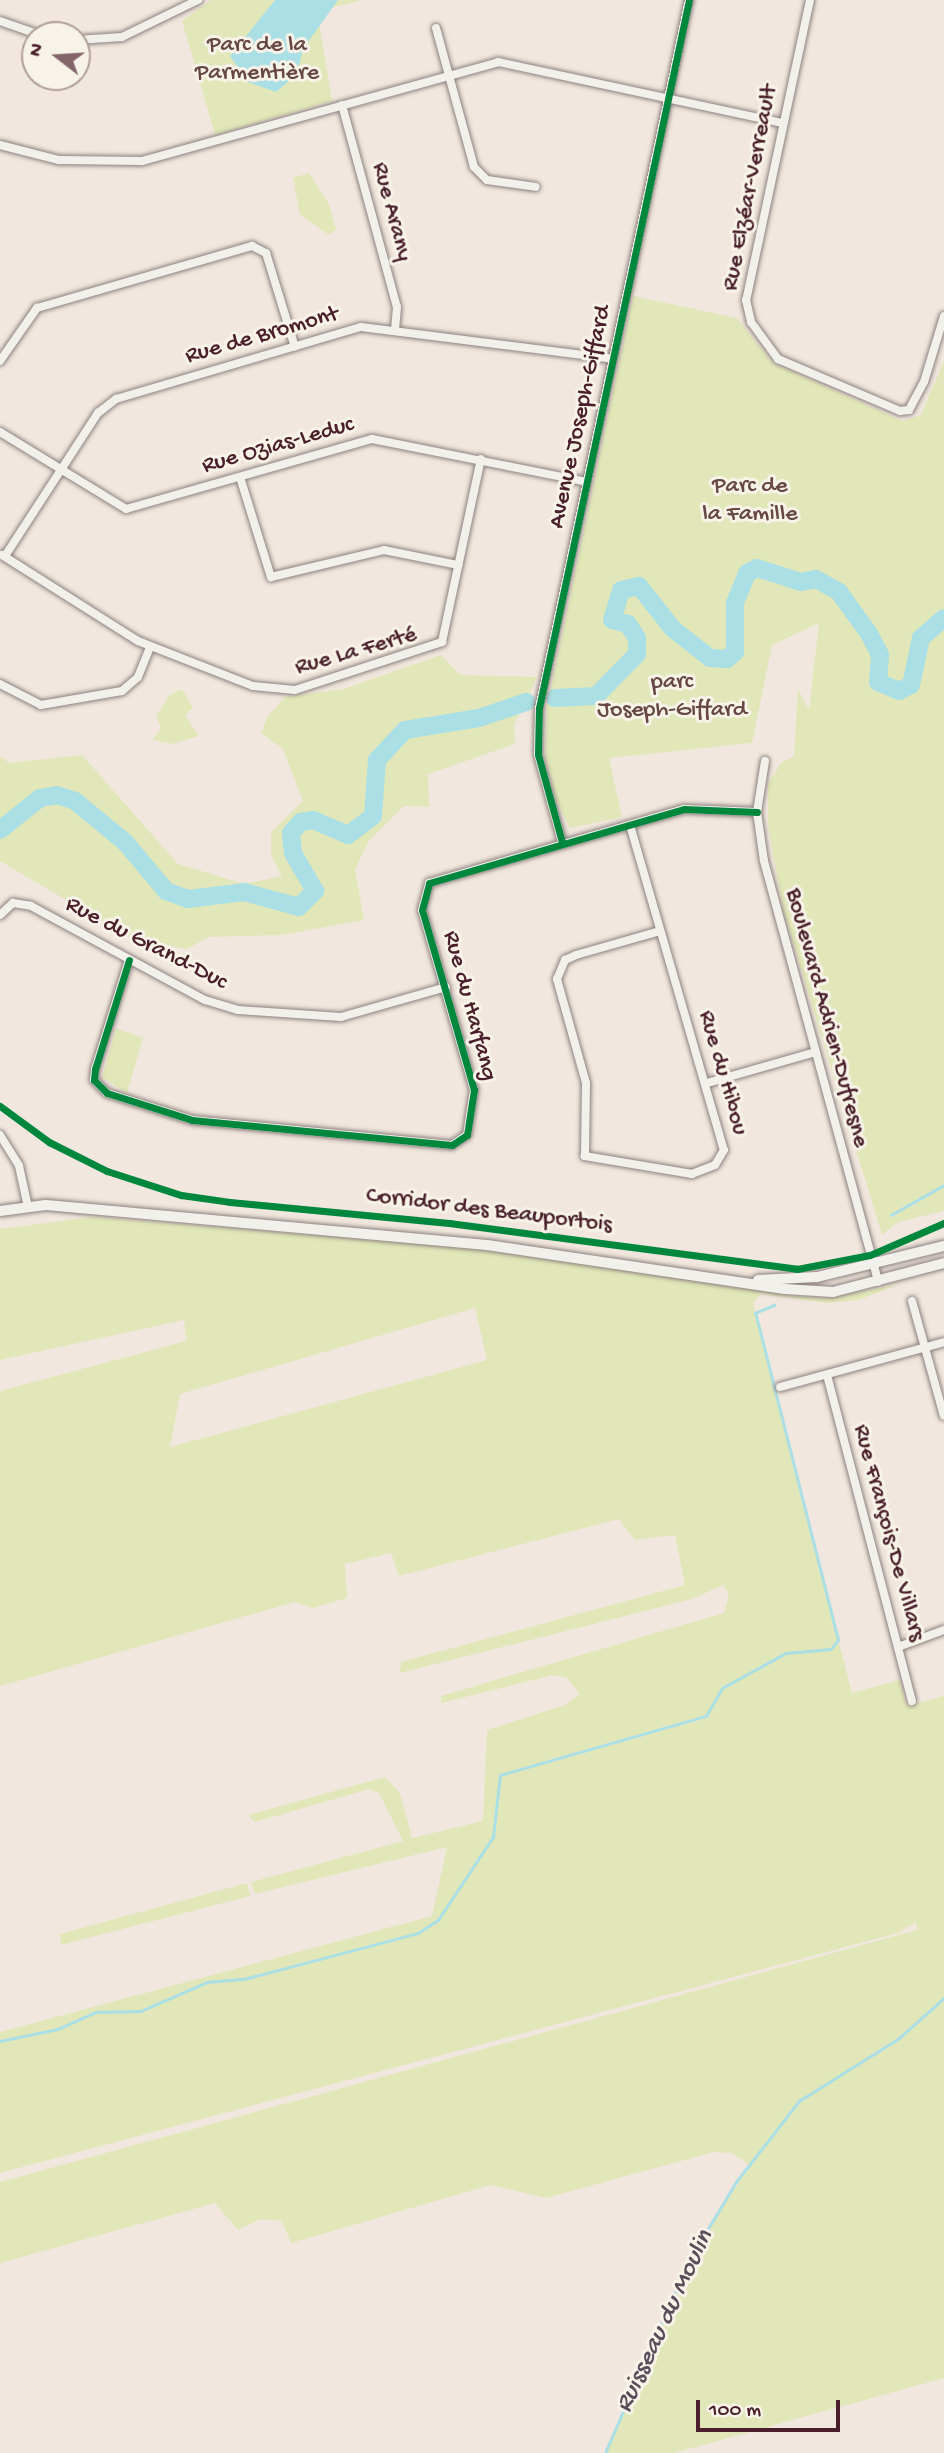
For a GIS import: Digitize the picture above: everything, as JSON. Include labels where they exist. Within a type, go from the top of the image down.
[{"type":"street","points":[[91,38],[132,34],[198,0]]},
{"type":"street","name":"Avenue Joseph-Giffard","points":[[562,842],[537,732],[689,0]]},
{"type":"street","name":"Rue Elzéar-Verreault","points":[[810,0],[746,300],[751,322],[778,359],[892,410],[909,410],[935,354],[944,316]]},
{"type":"street","points":[[0,21],[21,28]]},
{"type":"street","points":[[436,28],[480,175],[536,187]]},
{"type":"street","points":[[0,145],[59,160],[142,161],[498,62],[783,123]]},
{"type":"street","name":"Rue Arany","points":[[342,105],[397,307],[395,329]]},
{"type":"street","points":[[0,361],[37,308],[253,246],[266,253],[295,347]]},
{"type":"street","name":"Rue de Bromont","points":[[2,554],[107,403],[361,327],[395,329],[613,359]]},
{"type":"street","name":"Rue Ozias-Leduc","points":[[0,432],[126,509],[372,439],[587,482]]},
{"type":"street","name":"Rue La Ferté","points":[[2,554],[150,647],[278,693],[320,684],[434,649],[442,642],[481,459]]},
{"type":"street","points":[[240,477],[271,577],[384,550],[458,565]]},
{"type":"street","points":[[0,684],[41,705],[122,691],[138,677],[150,647]]},
{"type":"street","name":"Boulevard Adrien-Dufresne","points":[[765,761],[757,812],[775,912],[878,1282]]},
{"type":"street","name":"Rue du Harfang","points":[[130,960],[95,1069],[94,1080],[107,1093],[192,1120],[452,1145],[467,1135],[474,1090],[422,910],[429,883],[562,842],[684,809],[757,812]]},
{"type":"street","name":"Rue du Hibou","points":[[630,825],[724,1150],[715,1165],[678,1174],[584,1156],[586,1083],[558,969],[576,955],[660,931]]},
{"type":"street","name":"Rue du Grand-Duc","points":[[0,915],[13,903],[31,906],[218,1006],[291,1015],[341,1017],[446,987]]},
{"type":"street","points":[[706,1083],[816,1052]]},
{"type":"street","points":[[0,1135],[19,1166],[27,1207]]},
{"type":"street","points":[[0,1211],[27,1207],[486,1245],[833,1292],[944,1263]]},
{"type":"street","points":[[744,1280],[817,1277],[944,1246]]},
{"type":"street","points":[[912,1301],[944,1416]]},
{"type":"street","points":[[780,1387],[944,1342]]},
{"type":"street","name":"Rue François-De Villars","points":[[827,1375],[912,1701]]},
{"type":"street","points":[[898,1647],[944,1630]]},
{"type":"green space","name":"Parc de la Parmentière","points":[[211,0],[363,0],[317,11],[332,101],[215,135],[182,21]]},
{"type":"green space","points":[[309,173],[329,204],[336,229],[329,235],[300,215],[293,178]]},
{"type":"green space","points":[[633,296],[737,318],[773,363],[903,421],[921,415],[944,361],[944,1211],[898,1222],[882,1235],[783,910],[768,824],[768,784],[781,763],[794,756],[798,689],[809,710],[819,623],[772,645],[752,743],[609,758],[622,817],[570,828],[556,800],[545,755],[547,707]]},
{"type":"green space","points":[[441,655],[460,675],[537,677],[514,725],[515,744],[428,774],[429,807],[404,806],[368,842],[355,870],[364,920],[281,935],[208,937],[187,949],[132,939],[0,861],[0,756],[9,763],[82,755],[178,864],[244,884],[282,876],[271,856],[271,832],[303,801],[283,749],[261,733],[268,716],[285,697],[343,689]]},
{"type":"green space","points":[[182,689],[193,708],[185,715],[199,736],[172,744],[152,740],[161,729],[156,715],[171,694]]},
{"type":"green space","points":[[116,1028],[143,1038],[127,1093],[102,1077]]},
{"type":"green space","points":[[92,1217],[486,1249],[789,1295],[827,1298],[900,1284],[858,1300],[828,1303],[760,1294],[753,1304],[852,1693],[900,1680],[906,1706],[944,1696],[944,2378],[674,2453],[605,2453],[688,2262],[750,2165],[731,2153],[714,2152],[546,2198],[491,2185],[291,2243],[282,2221],[260,2219],[238,2230],[215,2203],[0,2263],[0,2182],[917,1930],[916,1922],[898,1933],[0,2173],[0,2032],[432,1916],[447,1847],[255,1894],[251,1882],[403,1841],[379,1793],[370,1789],[255,1822],[248,1815],[385,1777],[400,1793],[412,1838],[483,1821],[487,1730],[565,1705],[580,1694],[567,1678],[553,1675],[442,1703],[441,1696],[724,1613],[729,1595],[723,1585],[692,1599],[400,1673],[401,1662],[685,1585],[675,1535],[635,1540],[619,1519],[399,1576],[391,1553],[345,1564],[347,1598],[313,1608],[295,1602],[0,1686],[0,1391],[186,1341],[184,1320],[0,1360],[0,1229]],"holes":[[[475,1308],[487,1360],[170,1447],[180,1394]]]},
{"type":"green space","points":[[247,1883],[250,1896],[61,1945],[60,1934]]},
{"type":"water","points":[[275,0],[338,0],[303,49],[297,74],[276,92],[248,82],[230,56]]},
{"type":"waterway","points":[[555,698],[596,696],[637,654],[637,638],[628,624],[612,620],[621,590],[639,586],[673,629],[710,658],[727,659],[735,652],[735,603],[747,573],[757,568],[801,582],[816,579],[839,592],[868,632],[880,655],[878,682],[899,691],[911,685],[921,638],[944,618]]},
{"type":"waterway","points":[[0,830],[40,798],[57,795],[75,801],[125,842],[166,891],[188,899],[244,892],[299,907],[315,891],[293,853],[291,833],[301,822],[313,820],[348,835],[373,816],[377,760],[405,730],[479,718],[526,702]]},
{"type":"waterway","points":[[891,1215],[944,1185]]},
{"type":"waterway","points":[[0,2041],[58,2029],[96,2012],[141,2011],[207,1982],[244,1979],[418,1933],[438,1920],[493,1837],[500,1775],[706,1716],[722,1688],[786,1653],[831,1649],[838,1640],[755,1313],[774,1305]]},
{"type":"waterway","name":"Ruisseau du Moulin","points":[[605,2453],[688,2262],[736,2182],[799,2101],[898,2039],[944,1998]]},
{"type":"cycle path","points":[[562,842],[538,754],[539,708],[689,0]]},
{"type":"cycle path","points":[[129,960],[95,1069],[94,1080],[107,1093],[192,1120],[452,1145],[467,1135],[474,1090],[422,910],[429,883],[684,809],[757,812]]},
{"type":"cycle path","name":"Corridor des Beauportois","points":[[0,1106],[49,1142],[107,1171],[181,1195],[230,1202],[449,1223],[797,1269],[870,1255],[944,1223]]},
{"type":"park label","name":"Parc de la Famille","points":[[750,501]]},
{"type":"park label","name":"parc Joseph-Giffard","points":[[672,697]]}]
